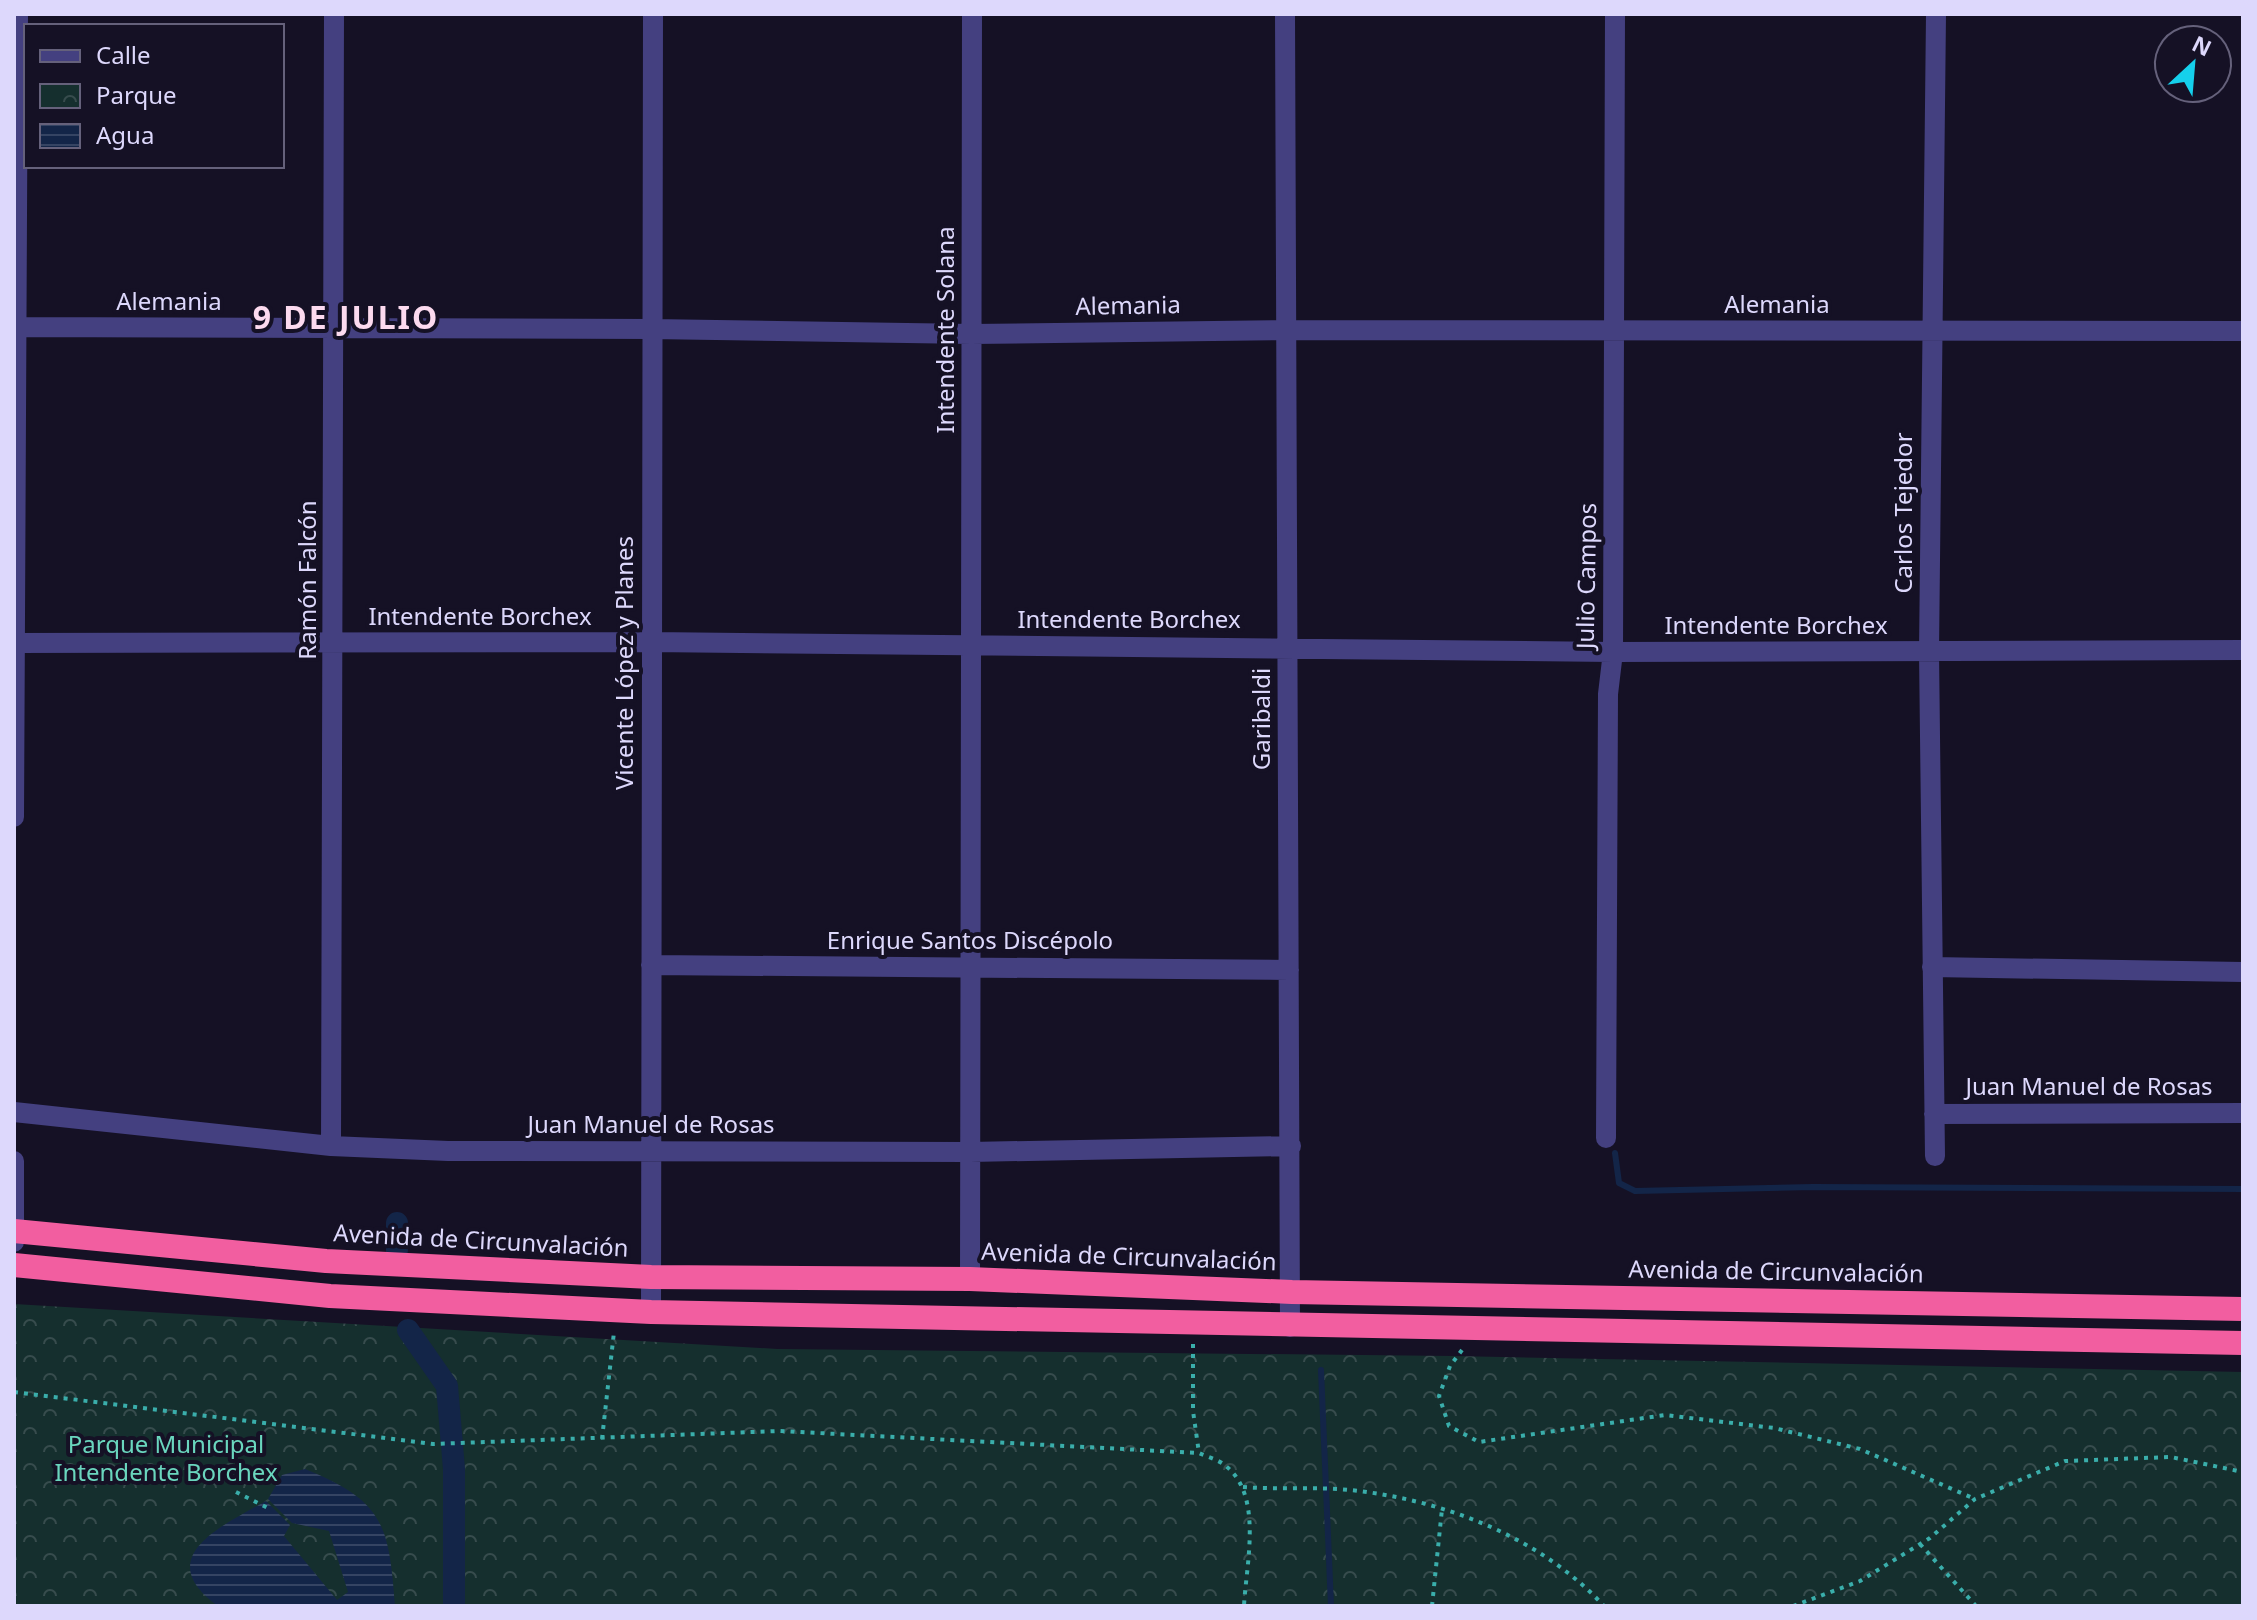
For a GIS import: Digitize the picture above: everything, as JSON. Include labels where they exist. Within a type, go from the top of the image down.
[{"type":"highway","name":"Avenida de Circunvalación","points":[[15,1234],[326,1261],[651,1277],[970,1279],[1292,1292],[2243,1309]]},
{"type":"highway","points":[[14,1265],[330,1296],[651,1312],[1290,1327],[1795,1332],[2243,1343]]},
{"type":"street","points":[[14,817],[18,14]]},
{"type":"street","name":"Ramón Falcón","points":[[331,1146],[336,328],[334,14]]},
{"type":"street","name":"Vicente López y Planes","points":[[651,1312],[653,14]]},
{"type":"street","name":"Intendente Solana","points":[[970,1279],[972,14]]},
{"type":"street","name":"Garibaldi","points":[[1285,14],[1290,1327]]},
{"type":"street","name":"Julio Campos","points":[[1606,1138],[1608,694],[1613,652],[1615,14]]},
{"type":"street","name":"Carlos Tejedor","points":[[1935,1156],[1929,652],[1936,14]]},
{"type":"street","name":"Alemania","points":[[15,327],[652,329],[971,334],[1286,330],[2243,331]]},
{"type":"street","name":"Intendente Borchex","points":[[14,643],[651,642],[1613,652],[2243,650]]},
{"type":"street","name":"Enrique Santos Discépolo","points":[[651,965],[1289,970]]},
{"type":"street","points":[[1932,967],[2243,972]]},
{"type":"street","name":"Juan Manuel de Rosas","points":[[14,1112],[331,1146],[448,1151],[970,1152],[1291,1146]]},
{"type":"street","name":"Juan Manuel de Rosas","points":[[1934,1114],[2243,1113]]},
{"type":"street","points":[[14,1161],[15,1234]]},
{"type":"path","points":[[602,1439],[614,1329]]},
{"type":"path","points":[[1479,1330],[1450,1366],[1439,1396],[1449,1426],[1479,1442],[1665,1415],[1774,1428],[1860,1449],[1975,1499]]},
{"type":"path","points":[[1193,1346],[1193,1411],[1199,1453]]},
{"type":"path","points":[[14,1392],[433,1444],[780,1431],[1199,1453],[1227,1466],[1243,1487],[1248,1527],[1244,1606]]},
{"type":"path","points":[[1793,1606],[1860,1581],[1920,1544],[1975,1499],[2065,1461],[2171,1457],[2243,1472]]},
{"type":"path","points":[[1243,1487],[1381,1494],[1442,1509],[1536,1550],[1584,1586],[1604,1606]]},
{"type":"path","points":[[236,1492],[270,1509]]},
{"type":"path","points":[[1432,1606],[1442,1509]]},
{"type":"path","points":[[1920,1544],[1976,1606]]},
{"type":"green space","name":"Parque Municipal Intendente Borchex","points":[[14,1304],[777,1349],[1453,1356],[2243,1372],[2243,1606],[14,1606]]},
{"type":"water","points":[[305,1469],[352,1493],[367,1505],[377,1519],[390,1555],[395,1606],[218,1606],[199,1588],[191,1572],[192,1558],[200,1544],[230,1521],[266,1501],[290,1525],[284,1536],[337,1600],[348,1592],[329,1531],[292,1523],[268,1499],[282,1475]]},
{"type":"waterway","points":[[1615,1153],[1619,1183],[1635,1191],[1813,1187],[2243,1189]]},
{"type":"waterway","points":[[397,1223],[397,1250]]},
{"type":"waterway","points":[[408,1330],[447,1386],[454,1469],[454,1606]]},
{"type":"waterway","points":[[1321,1370],[1331,1606]]},
{"type":"district","name":"9 DE JULIO","points":[[346,318]]}]
